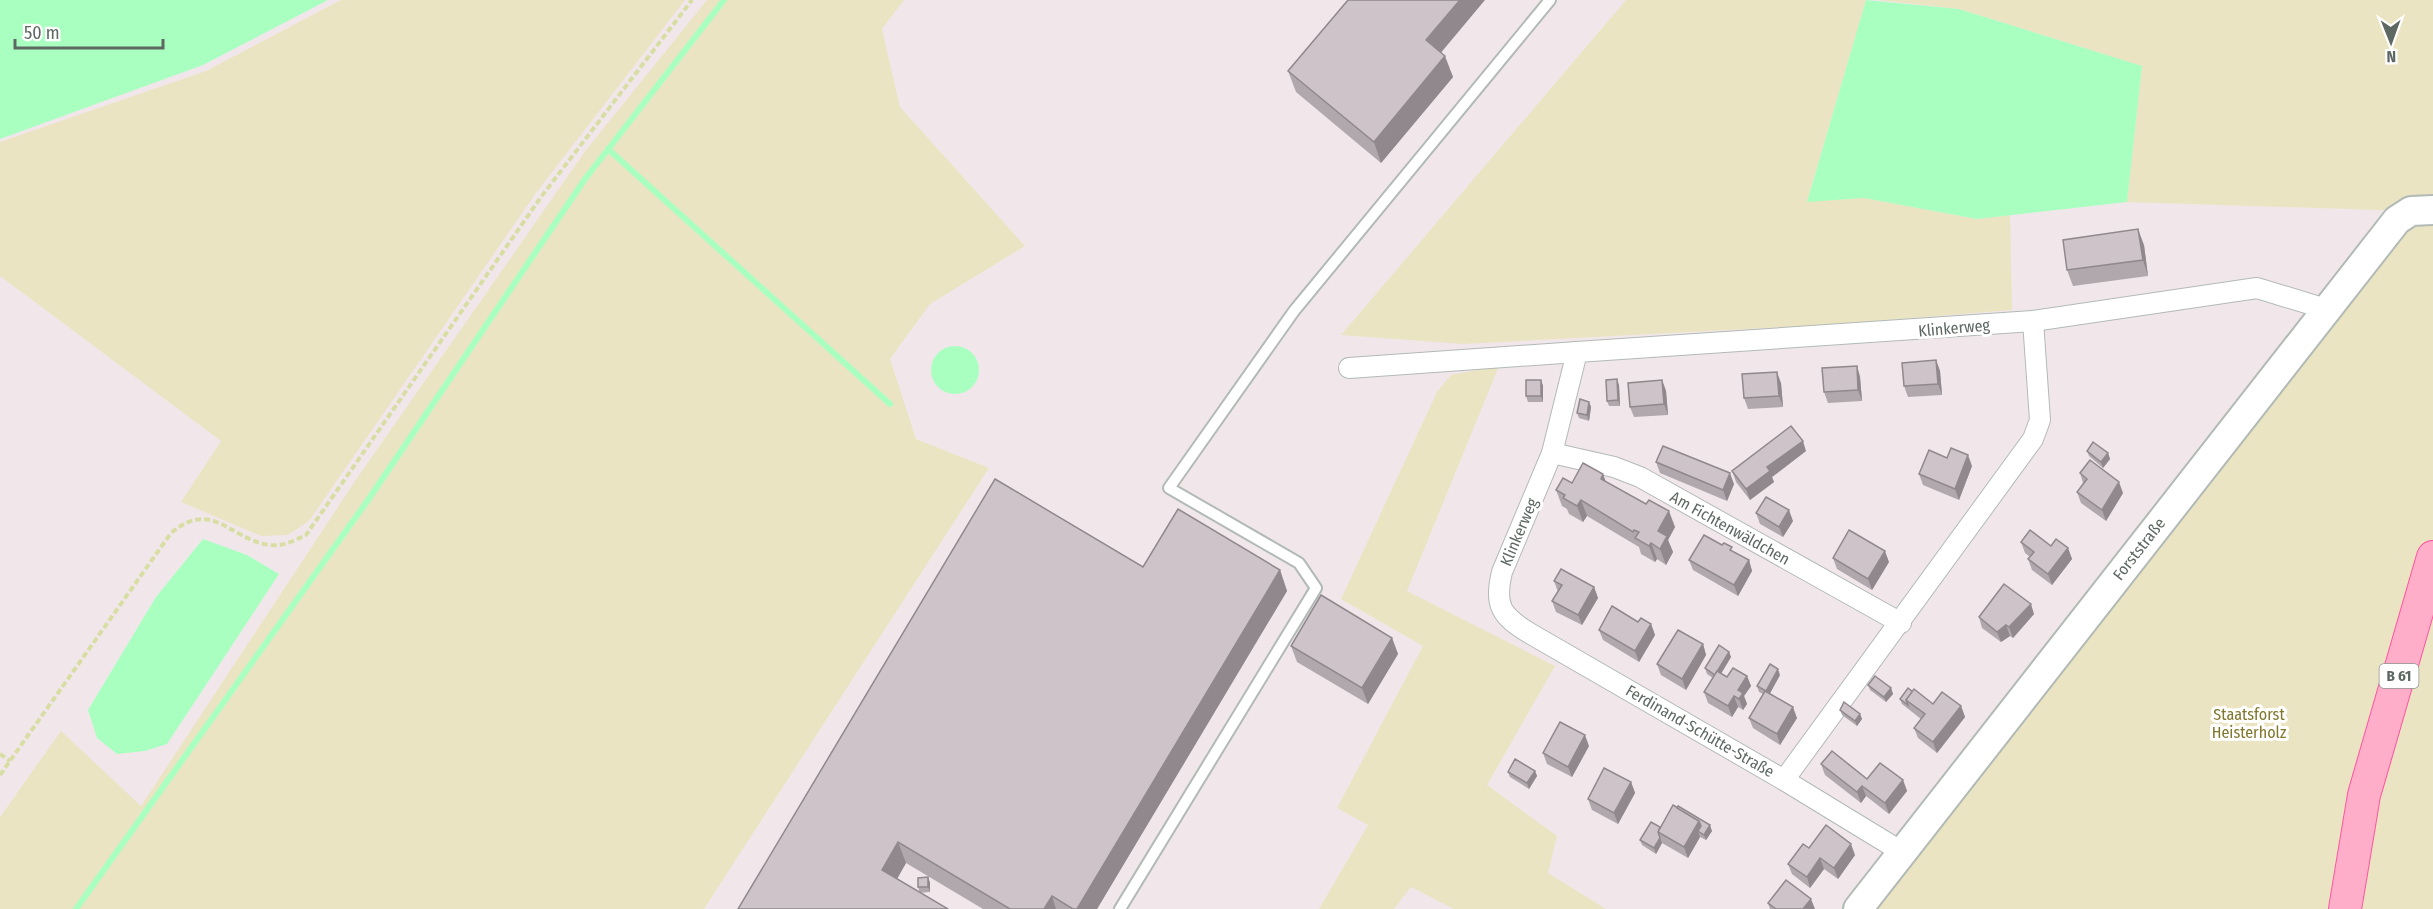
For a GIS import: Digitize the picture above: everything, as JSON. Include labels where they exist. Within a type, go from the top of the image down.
[{"type":"main road","name":"B 61","points":[[2344,909],[2364,795],[2433,556]]},
{"type":"street","name":"Forststraße","points":[[1858,909],[2397,220],[2412,211],[2432,207]]},
{"type":"street","name":"Klinkerweg","points":[[1349,368],[2033,321],[2258,288],[2326,309]]},
{"type":"street","points":[[1784,780],[1901,623],[2038,429],[2033,321]]},
{"type":"street","name":"Klinkerweg","points":[[1500,609],[1497,591],[1502,572],[1552,453],[1577,352]]},
{"type":"street","name":"Am Fichtenwäldchen","points":[[1552,453],[1614,467],[1640,477],[1901,623]]},
{"type":"street","name":"Ferdinand-Schütte-Straße","points":[[1500,609],[1522,629],[1784,780],[1902,852]]},
{"type":"lane","points":[[1120,909],[1316,588],[1299,563],[1169,488],[1294,311],[1550,0]]},
{"type":"path","points":[[0,775],[171,533],[185,521],[205,518],[270,545],[290,543],[306,535],[541,197],[692,0]]},
{"type":"path","points":[[0,754],[10,761]]},
{"type":"green space","points":[[341,0],[685,0],[536,193],[309,521],[288,535],[261,536],[181,502],[221,441],[0,276],[0,142],[206,71]]},
{"type":"green space","points":[[707,0],[904,0],[882,29],[900,107],[1025,246],[930,304],[890,359],[916,439],[989,468],[704,909],[0,909],[0,817],[61,731],[141,806],[355,481],[586,150]]},
{"type":"green space","points":[[1626,0],[1866,0],[1807,201],[1864,198],[1977,219],[2010,215],[2012,310],[1825,325],[1463,344],[1341,335]]},
{"type":"green space","name":"Staatsforst Heisterholz","points":[[1877,0],[2433,0],[2433,909],[1874,909],[2408,211],[2127,202],[2142,66],[1959,9]]},
{"type":"green space","points":[[1499,366],[1407,591],[1555,666],[1487,785],[1557,836],[1548,873],[1606,909],[1454,909],[1411,887],[1394,909],[1319,909],[1368,825],[1337,808],[1423,646],[1341,599],[1437,392],[1451,375]]},
{"type":"shaded area","points":[[0,0],[328,0],[203,65],[0,139]]},
{"type":"shaded area","points":[[1866,0],[1959,9],[2142,66],[2127,202],[1977,219],[1864,198],[1807,202]]},
{"type":"shaded area","points":[[955,346],[972,353],[979,370],[972,387],[955,394],[938,387],[931,370],[938,353]]},
{"type":"shaded area","points":[[203,539],[247,555],[279,574],[167,744],[145,751],[117,754],[97,738],[88,710],[156,597]]},
{"type":"building","points":[[1348,0],[1460,0],[1426,40],[1445,56],[1374,142],[1288,71]]},
{"type":"building","points":[[2138,229],[2143,260],[2067,270],[2063,240]]},
{"type":"building","points":[[1936,360],[1938,384],[1904,386],[1902,363]]},
{"type":"building","points":[[1857,366],[1858,390],[1824,392],[1822,368]]},
{"type":"building","points":[[1777,372],[1779,396],[1744,398],[1742,374]]},
{"type":"building","points":[[1617,379],[1618,400],[1607,401],[1606,380]]},
{"type":"building","points":[[1526,380],[1541,380],[1541,396],[1526,396]]},
{"type":"building","points":[[1662,380],[1664,404],[1630,407],[1628,383]]},
{"type":"building","points":[[1580,399],[1589,402],[1587,415],[1577,413]]},
{"type":"building","points":[[1791,426],[1803,441],[1767,467],[1770,471],[1746,489],[1732,471]]},
{"type":"building","points":[[2093,442],[2108,453],[2101,462],[2087,451]]},
{"type":"building","points":[[1663,446],[1730,473],[1723,490],[1656,462]]},
{"type":"building","points":[[1951,448],[1968,455],[1955,489],[1919,474],[1929,450],[1947,458]]},
{"type":"building","points":[[2090,460],[2119,482],[2102,510],[2077,492],[2087,479],[2080,473]]},
{"type":"building","points":[[1583,463],[1603,474],[1601,479],[1646,504],[1649,500],[1669,511],[1658,531],[1667,536],[1660,549],[1651,543],[1649,546],[1635,538],[1639,532],[1634,530],[1633,532],[1581,500],[1577,506],[1563,498],[1565,495],[1556,490],[1563,478],[1572,483]]},
{"type":"building","points":[[995,479],[1143,567],[1178,509],[1280,570],[1077,909],[1073,909],[1052,896],[1044,909],[1010,909],[898,842],[882,870],[948,909],[738,909]]},
{"type":"building","points":[[1766,497],[1789,510],[1779,527],[1756,513]]},
{"type":"building","points":[[1849,530],[1885,551],[1868,579],[1833,558]]},
{"type":"building","points":[[2030,530],[2051,546],[2056,539],[2068,548],[2048,574],[2028,559],[2034,552],[2021,542]]},
{"type":"building","points":[[1704,535],[1722,545],[1724,543],[1732,547],[1730,550],[1749,560],[1734,585],[1689,560]]},
{"type":"building","points":[[1561,569],[1594,587],[1578,615],[1552,601],[1562,585],[1554,581]]},
{"type":"building","points":[[2004,584],[2031,604],[2009,627],[2006,625],[1997,632],[1979,617]]},
{"type":"building","points":[[1321,595],[1392,638],[1362,688],[1291,646]]},
{"type":"building","points":[[1612,606],[1638,622],[1641,618],[1651,624],[1635,651],[1599,630]]},
{"type":"building","points":[[1678,630],[1703,644],[1682,679],[1657,664]]},
{"type":"building","points":[[1719,645],[1729,652],[1715,675],[1705,668]]},
{"type":"building","points":[[1770,664],[1778,669],[1766,691],[1757,686]]},
{"type":"building","points":[[1733,668],[1747,676],[1738,690],[1743,693],[1739,699],[1734,696],[1728,706],[1704,692],[1717,671],[1727,677]]},
{"type":"building","points":[[1875,676],[1891,688],[1884,697],[1868,685]]},
{"type":"building","points":[[1908,688],[1913,692],[1906,700],[1908,705],[1900,699]]},
{"type":"building","points":[[1914,689],[1933,704],[1942,692],[1961,706],[1933,742],[1914,728],[1925,714],[1906,700]]},
{"type":"building","points":[[1765,691],[1793,707],[1777,734],[1749,718]]},
{"type":"building","points":[[1844,702],[1860,714],[1855,721],[1840,710]]},
{"type":"building","points":[[1560,722],[1585,735],[1568,767],[1543,753]]},
{"type":"building","points":[[1832,751],[1867,779],[1880,763],[1903,780],[1885,803],[1862,786],[1857,792],[1821,764]]},
{"type":"building","points":[[1515,759],[1535,771],[1527,783],[1508,772]]},
{"type":"building","points":[[1604,768],[1631,782],[1614,813],[1588,799]]},
{"type":"building","points":[[1673,805],[1699,821],[1684,847],[1658,832]]},
{"type":"building","points":[[1678,806],[1710,825],[1704,835],[1698,831],[1701,826],[1699,821],[1677,808]]},
{"type":"building","points":[[1651,822],[1660,827],[1658,832],[1660,838],[1654,848],[1640,840]]},
{"type":"building","points":[[1826,825],[1851,844],[1834,868],[1820,858],[1807,877],[1788,864],[1803,844],[1809,848]]},
{"type":"building","points":[[928,877],[928,887],[918,887],[918,878]]},
{"type":"building","points":[[1786,880],[1811,899],[1803,909],[1776,909],[1768,903]]},
{"type":"waterway","points":[[76,909],[368,500],[585,179],[724,0]]},
{"type":"waterway","points":[[608,149],[890,404]]}]
